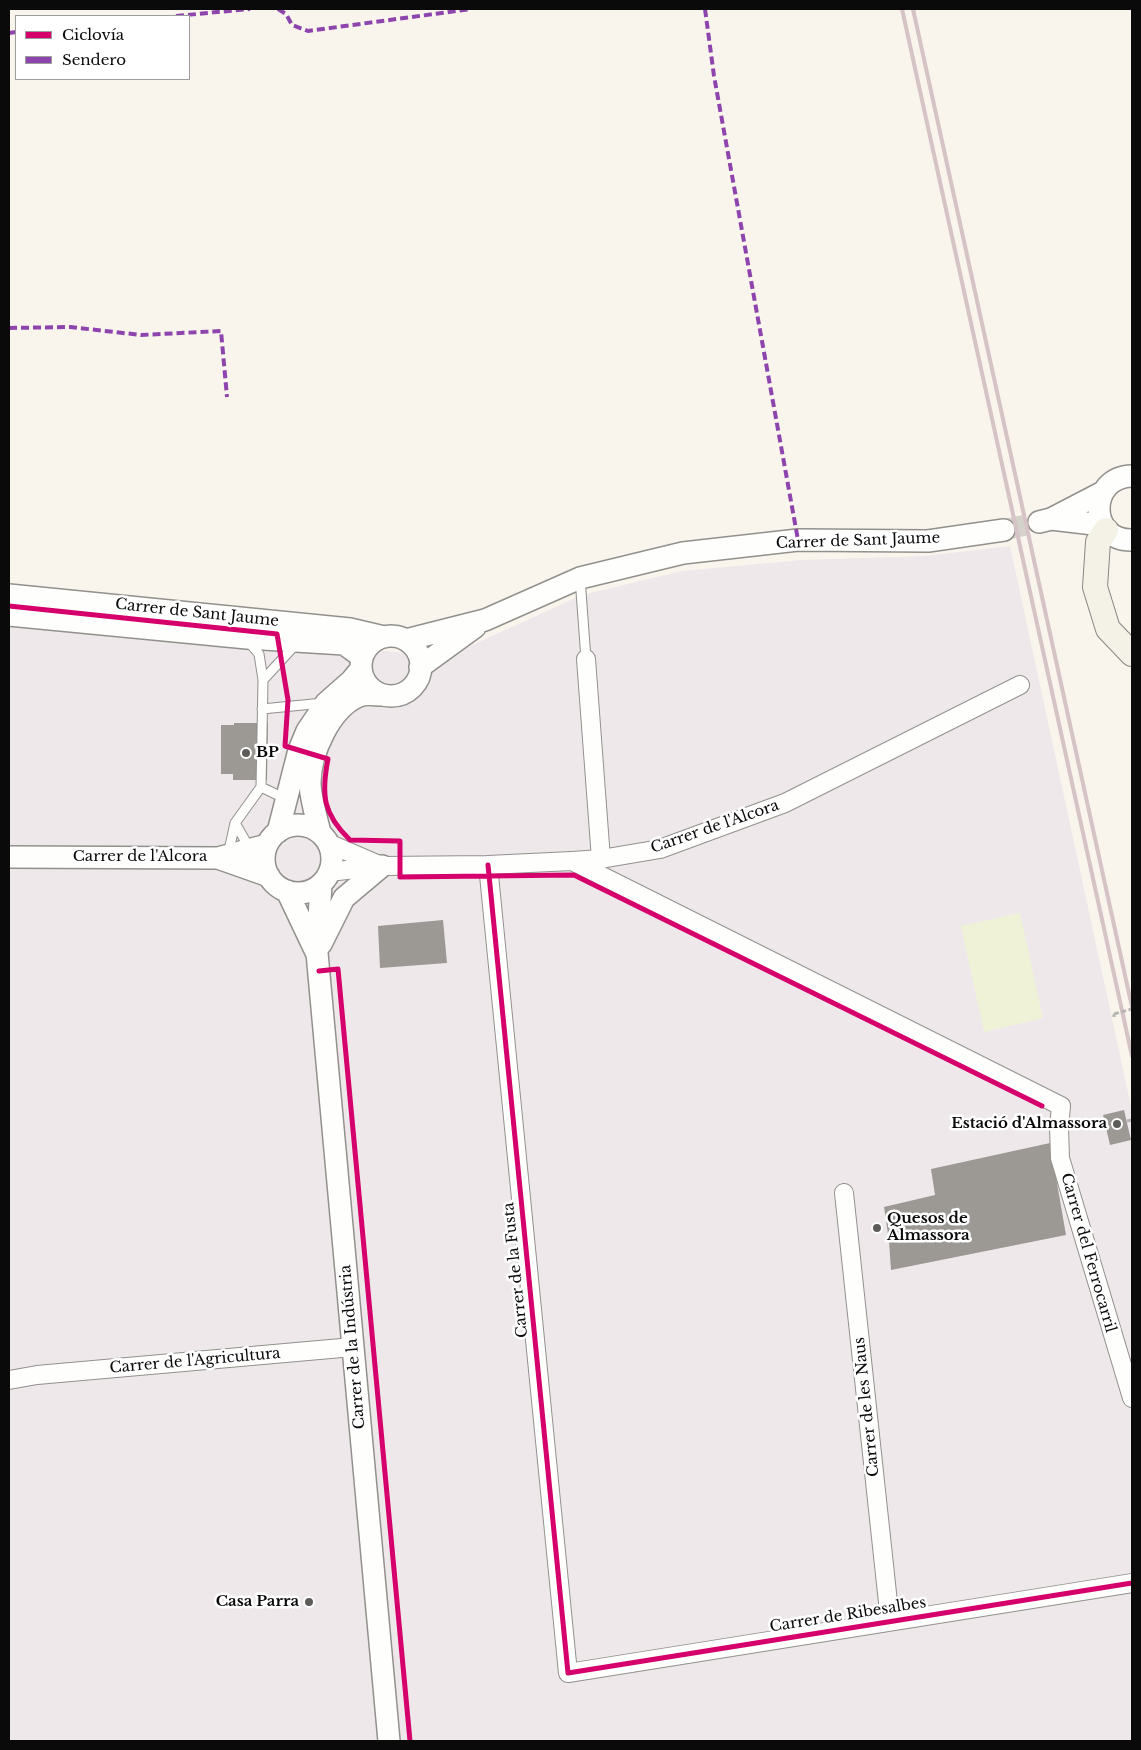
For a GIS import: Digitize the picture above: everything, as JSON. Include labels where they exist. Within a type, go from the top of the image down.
[{"type":"main road","points":[[1104,527],[1098,542],[1095,587],[1108,629],[1132,654]]},
{"type":"street","points":[[1128,474],[1112,482],[1102,492],[1045,520],[1104,527],[1122,540],[1132,540]]},
{"type":"street","points":[[1102,492],[1098,508],[1104,527]]},
{"type":"street","name":"Carrer de Sant Jaume","points":[[406,640],[485,620],[580,578],[683,553],[798,540],[928,541],[1004,530]]},
{"type":"street","name":"Carrer de Sant Jaume","points":[[9,595],[350,629],[384,637]]},
{"type":"street","name":"Carrer de Sant Jaume","points":[[9,615],[247,638],[344,644],[361,663]]},
{"type":"street","name":"Carrer de Sant Jaume","points":[[420,667],[485,620]]},
{"type":"street","points":[[391,636],[406,640],[417,652],[420,667],[419,676],[414,684],[408,690],[391,696],[359,695],[337,711],[319,741],[314,754],[310,784],[324,838],[332,857],[325,878],[313,889],[303,892],[287,891],[280,888],[269,876],[265,864],[265,842],[286,799],[299,750],[307,731],[326,703],[352,681],[367,648],[374,641],[391,636]]},
{"type":"street","points":[[586,659],[601,859]]},
{"type":"street","points":[[361,663],[363,678],[367,685],[382,695]]},
{"type":"street","name":"Carrer de l'Alcora","points":[[325,878],[382,866],[488,865],[572,861],[601,859],[660,849],[785,804],[1020,685]]},
{"type":"street","points":[[223,857],[265,842],[284,828],[299,825],[314,829],[324,838]]},
{"type":"street","name":"Carrer de l'Alcora","points":[[324,838],[382,866]]},
{"type":"street","name":"Carrer de l'Alcora","points":[[9,857],[223,857],[269,876]]},
{"type":"street","name":"Carrer del Ferrocarril","points":[[572,861],[1061,1106],[1059,1127],[1060,1158],[1132,1398]]},
{"type":"street","name":"Carrer de la Fusta","points":[[488,865],[568,1673]]},
{"type":"street","points":[[317,953],[344,898],[382,866]]},
{"type":"street","name":"Carrer de la Indústria","points":[[325,878],[317,953],[389,1741]]},
{"type":"street","name":"Carrer de la Indústria","points":[[287,891],[317,953]]},
{"type":"street","name":"Carrer de les Naus","points":[[844,1193],[890,1621]]},
{"type":"street","name":"Carrer de l'Agricultura","points":[[9,1380],[37,1375],[353,1347]]},
{"type":"street","name":"Carrer de l'Agricultura","points":[[9,1368],[37,1375]]},
{"type":"street","name":"Carrer de Ribesalbes","points":[[568,1673],[1132,1582]]},
{"type":"lane","points":[[580,578],[586,659]]},
{"type":"lane","points":[[223,857],[235,822],[260,787],[263,680],[259,654],[247,638]]},
{"type":"lane","points":[[263,680],[299,641]]},
{"type":"lane","points":[[262,709],[326,703]]},
{"type":"lane","points":[[260,787],[286,799]]},
{"type":"lane","points":[[235,822],[265,842]]},
{"type":"path","points":[[1114,1016],[1132,1009]]},
{"type":"path","points":[[1127,1121],[1132,1120]]},
{"type":"shaded area","points":[[1010,546],[1132,1111],[1132,1741],[9,1741],[9,621],[448,656],[582,595],[682,571],[801,560],[925,556]]},
{"type":"green space","points":[[1020,913],[1043,1018],[984,1032],[961,926]]},
{"type":"building","points":[[234,723],[268,723],[267,780],[233,780],[233,774],[221,774],[221,725],[234,725]]},
{"type":"building","points":[[443,920],[447,963],[380,968],[378,926]]},
{"type":"building","name":"Estació d'Almassora","points":[[1124,1110],[1131,1140],[1110,1145],[1103,1115]]},
{"type":"building","points":[[1050,1143],[1066,1235],[891,1270],[884,1207],[935,1195],[931,1169]]},
{"type":"tunnel","points":[[1004,530],[1039,522]]},
{"type":"railway","points":[[902,9],[1132,1056]]},
{"type":"railway","points":[[913,9],[1132,1007]]},
{"type":"marked path","points":[[187,15],[250,9]]},
{"type":"marked path","points":[[278,9],[286,14],[292,25],[308,31],[471,9]]},
{"type":"marked path","points":[[705,9],[714,76],[798,540]]},
{"type":"marked path","points":[[9,33],[15,32]]},
{"type":"marked path","points":[[9,328],[70,327],[141,335],[221,331],[227,397]]},
{"type":"cycle path","points":[[9,606],[277,634],[288,700],[285,746],[328,759],[325,783],[326,803],[334,821],[350,840],[400,841],[400,877],[574,875],[1042,1106]]},
{"type":"cycle path","points":[[488,865],[568,1673],[1132,1583]]},
{"type":"cycle path","points":[[319,971],[338,969],[410,1741]]},
{"type":"place","name":"BP","points":[[246,753]]},
{"type":"place","name":"Estació d'Almassora","points":[[1117,1124]]},
{"type":"place","name":"Quesos de Almassora","points":[[877,1228]]},
{"type":"place","name":"Casa Parra","points":[[309,1602]]}]
